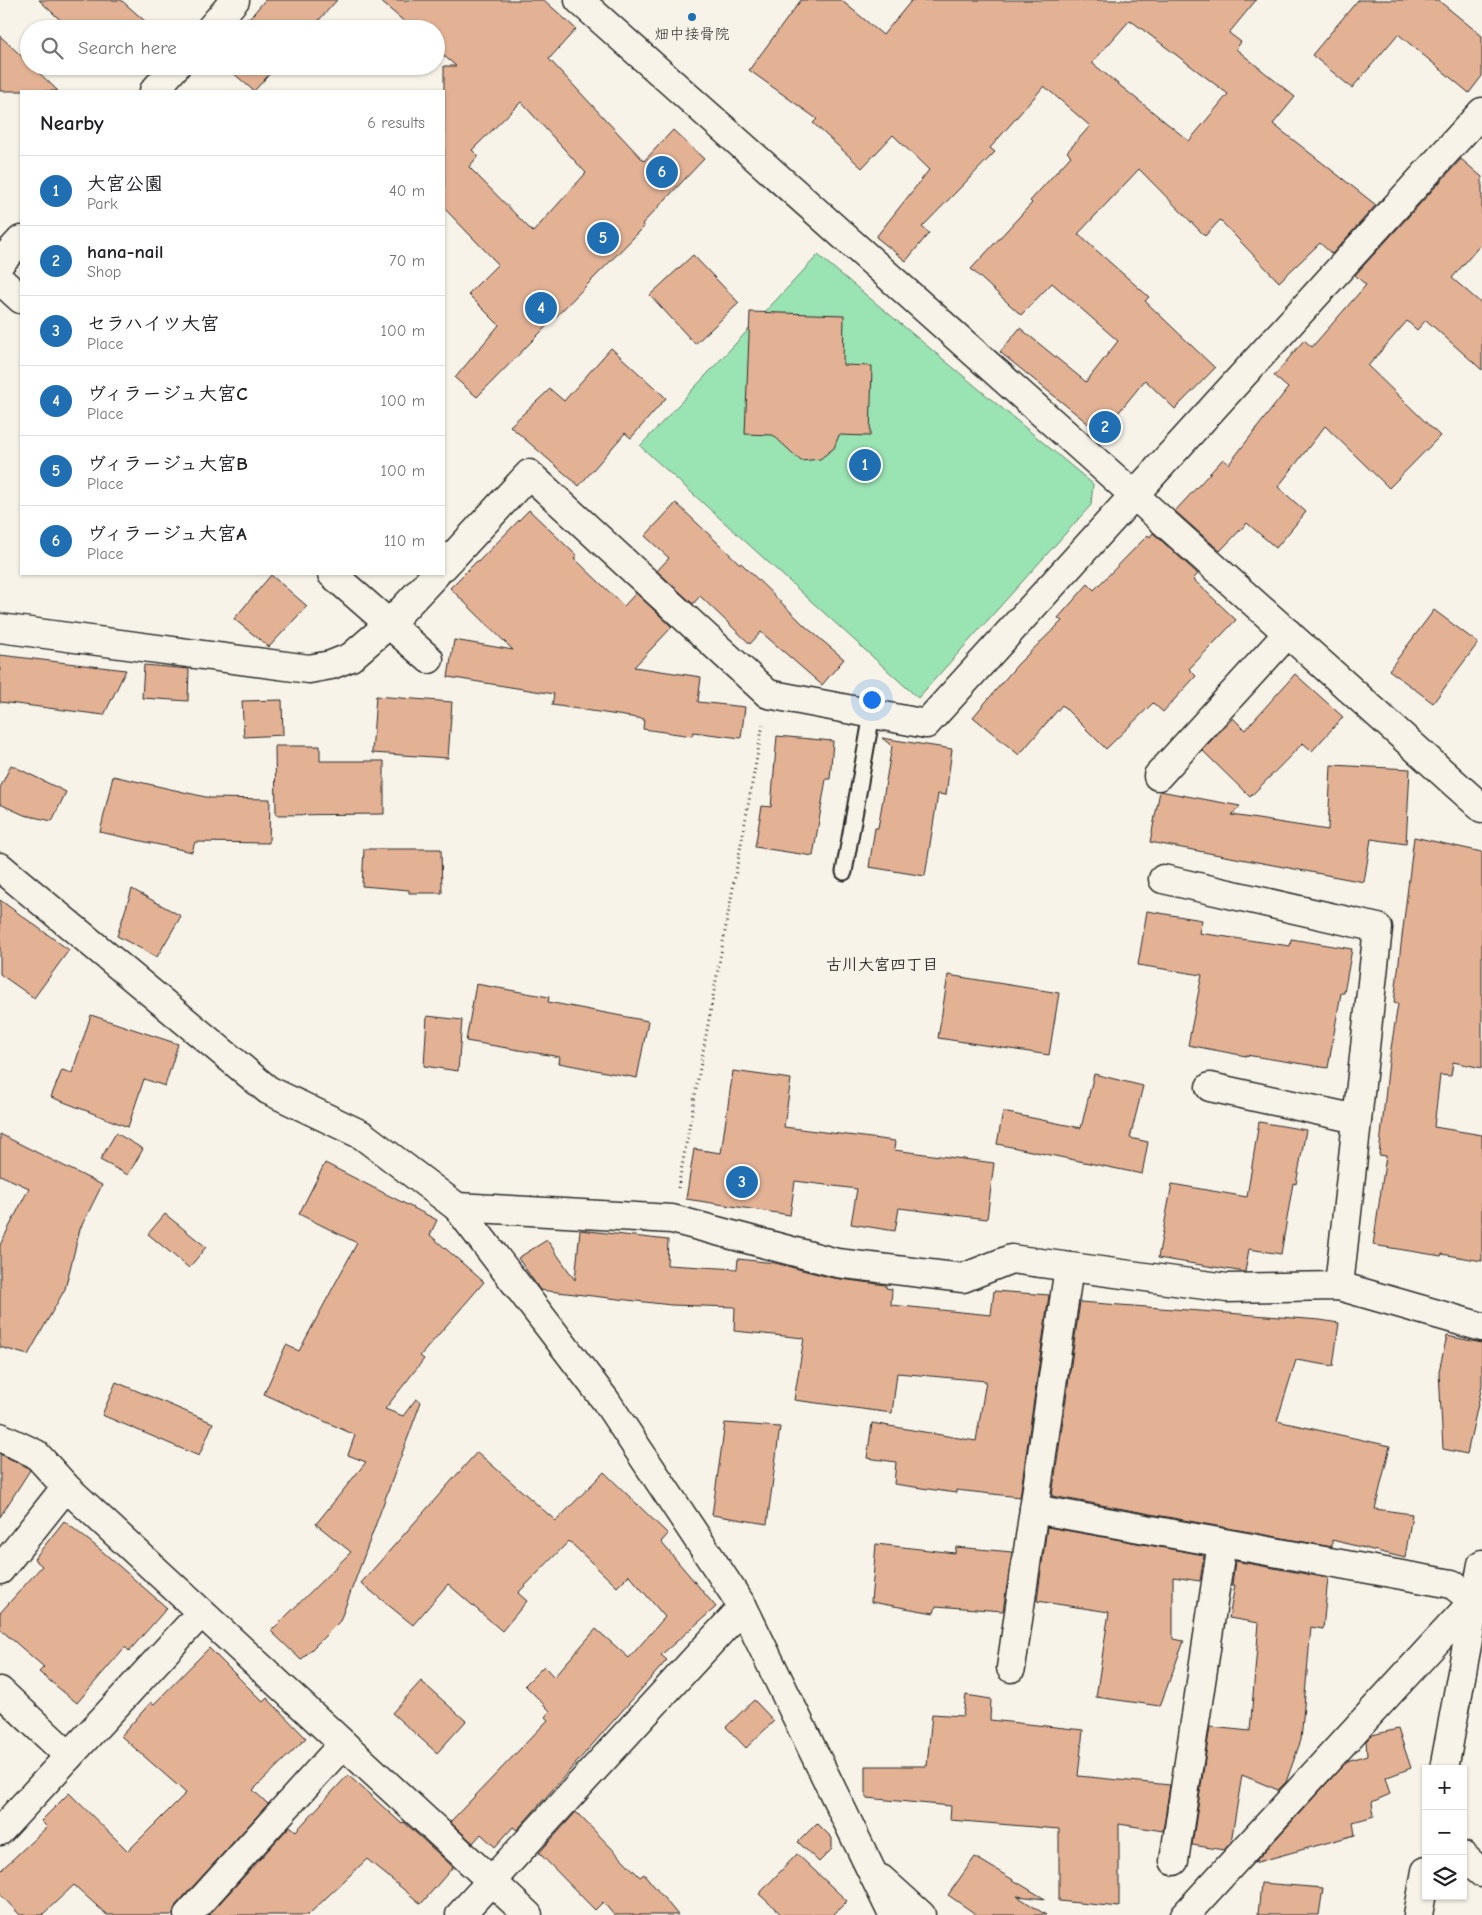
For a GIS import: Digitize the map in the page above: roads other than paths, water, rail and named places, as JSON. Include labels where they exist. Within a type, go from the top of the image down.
[{"type":"street","points":[[218,20],[235,0]]},
{"type":"street","points":[[579,0],[1482,808]]},
{"type":"street","points":[[155,90],[168,75]]},
{"type":"street","points":[[445,565],[529,474],[768,694],[926,724],[1482,112]]},
{"type":"street","points":[[0,264],[20,241]]},
{"type":"street","points":[[0,280],[20,298]]},
{"type":"street","points":[[333,575],[430,660]]},
{"type":"street","points":[[0,628],[309,669],[331,665],[351,657],[390,624],[435,575]]},
{"type":"street","points":[[1158,776],[1288,634]]},
{"type":"street","points":[[0,867],[268,1090],[362,1135],[457,1207],[606,1402],[743,1607],[893,1915]]},
{"type":"street","points":[[1163,879],[1378,928],[1339,1286]]},
{"type":"street","points":[[1210,1087],[1357,1119]]},
{"type":"street","points":[[457,1207],[672,1219],[837,1263],[963,1278],[1011,1259],[1226,1288],[1339,1286],[1482,1327]]},
{"type":"street","points":[[1011,1668],[1069,1267]]},
{"type":"street","points":[[0,1437],[36,1454],[66,1487],[528,1915]]},
{"type":"street","points":[[0,1570],[66,1487]]},
{"type":"street","points":[[1034,1509],[1452,1584],[1479,1600]]},
{"type":"street","points":[[1174,1861],[1222,1543]]},
{"type":"street","points":[[1445,1765],[1479,1600],[1482,1564]]},
{"type":"street","points":[[1185,1915],[1479,1600]]},
{"type":"street","points":[[460,1915],[743,1607]]},
{"type":"street","points":[[0,1831],[201,1613]]},
{"type":"street","points":[[0,1691],[69,1756]]},
{"type":"street","points":[[188,1915],[343,1744]]},
{"type":"street","points":[[1467,1860],[1482,1873]]},
{"type":"street","points":[[872,1871],[921,1915]]},
{"type":"street","points":[[1418,1915],[1422,1892]]},
{"type":"lane","points":[[844,872],[872,714]]},
{"type":"place","name":"畑中接骨院","points":[[692,17]]},
{"type":"place","name":"ヴィラージュ大宮A","points":[[662,172]]},
{"type":"place","name":"ヴィラージュ大宮B","points":[[603,238]]},
{"type":"place","name":"ヴィラージュ大宮C","points":[[541,308]]},
{"type":"place","name":"hana-nail","points":[[1105,427]]},
{"type":"place","name":"大宮公園","points":[[865,465]]},
{"type":"place","name":"セラハイツ大宮","points":[[742,1182]]},
{"type":"district","name":"古川大宮四丁目","points":[[882,965]]}]
